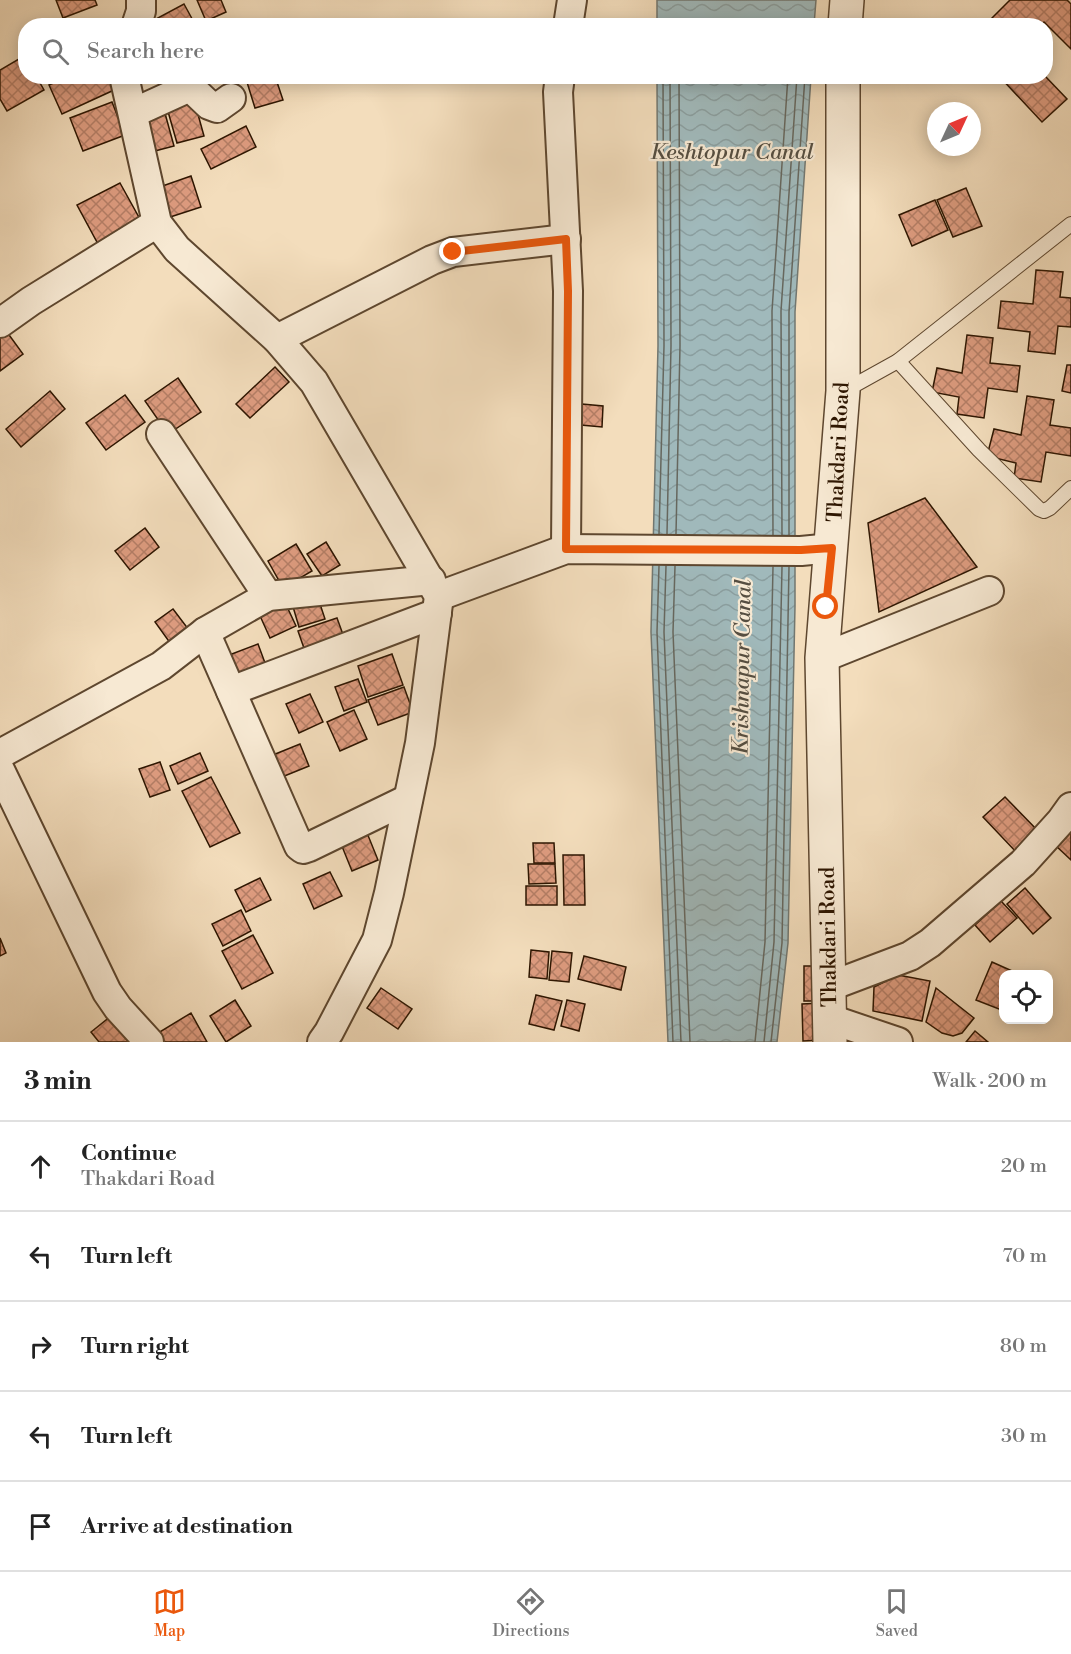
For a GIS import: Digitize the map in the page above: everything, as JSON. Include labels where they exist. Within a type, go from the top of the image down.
[{"type":"street","points":[[139,18],[141,0]]},
{"type":"street","points":[[569,18],[572,0]]},
{"type":"street","points":[[846,18],[847,0]]},
{"type":"street","points":[[126,84],[157,223],[177,249],[277,339],[314,382],[436,597],[420,743],[389,893],[377,940],[330,1039]]},
{"type":"street","points":[[559,84],[568,291],[566,549]]},
{"type":"street","name":"Thakdari Road","points":[[829,1016],[822,658],[816,549],[843,391],[843,84]]},
{"type":"street","points":[[133,113],[190,87],[210,105],[217,108],[231,98]]},
{"type":"street","points":[[0,323],[31,301],[157,223]]},
{"type":"street","points":[[277,339],[432,260],[453,252],[566,239]]},
{"type":"street","points":[[161,434],[268,596]]},
{"type":"street","points":[[231,691],[436,597],[566,549],[816,549]]},
{"type":"street","points":[[822,658],[989,591]]},
{"type":"street","points":[[0,754],[161,666],[205,632],[268,596],[436,597]]},
{"type":"street","points":[[205,632],[299,846],[303,849],[408,799]]},
{"type":"street","points":[[0,770],[107,992],[118,1008],[149,1042]]},
{"type":"street","points":[[829,1016],[930,943],[1023,863],[1071,807]]},
{"type":"street","points":[[829,1016],[898,1042]]},
{"type":"lane","points":[[843,391],[898,361],[1071,224]]},
{"type":"lane","points":[[898,361],[979,450],[1039,510],[1044,511],[1050,508],[1071,488]]},
{"type":"water","points":[[657,0],[816,0],[815,18],[657,18]]},
{"type":"water","name":"Keshtopur Canal","points":[[657,84],[811,84],[795,312],[795,606],[788,943],[777,1042],[668,1042],[651,632],[658,346]]},
{"type":"building","points":[[56,0],[95,0],[97,5],[63,18]]},
{"type":"building","points":[[197,0],[221,0],[226,12],[213,18],[205,18]]},
{"type":"building","points":[[1010,0],[1067,0],[1071,4],[1071,49],[1053,31],[1053,18],[992,18]]},
{"type":"building","points":[[184,4],[192,18],[158,18]]},
{"type":"building","points":[[18,60],[18,84],[41,84],[44,90],[7,111],[0,99],[0,70]]},
{"type":"building","points":[[111,84],[114,90],[62,114],[49,85]]},
{"type":"building","points":[[248,84],[278,84],[283,100],[255,108]]},
{"type":"building","points":[[1006,84],[1053,84],[1067,99],[1042,122]]},
{"type":"building","points":[[194,100],[204,136],[177,143],[167,108]]},
{"type":"building","points":[[112,102],[125,135],[83,151],[70,118]]},
{"type":"building","points":[[163,106],[174,146],[151,152],[141,113]]},
{"type":"building","points":[[246,126],[256,147],[211,169],[201,149]]},
{"type":"building","points":[[191,176],[201,207],[164,219],[154,189]]},
{"type":"building","points":[[120,183],[141,221],[98,244],[77,205]]},
{"type":"building","points":[[966,188],[982,226],[953,237],[937,200]]},
{"type":"building","points":[[935,200],[948,230],[912,246],[899,215]]},
{"type":"building","points":[[1036,270],[1063,272],[1060,297],[1071,298],[1071,327],[1058,326],[1055,354],[1028,351],[1030,332],[998,328],[1001,301],[1033,304]]},
{"type":"building","points":[[4,328],[23,354],[0,371],[0,331]]},
{"type":"building","points":[[967,335],[993,338],[990,363],[1020,366],[1017,392],[988,388],[984,418],[957,414],[959,397],[932,392],[937,368],[962,373]]},
{"type":"building","points":[[1067,365],[1071,365],[1071,393],[1062,391]]},
{"type":"building","points":[[275,367],[289,382],[250,418],[236,404]]},
{"type":"building","points":[[178,378],[201,412],[168,434],[145,401]]},
{"type":"building","points":[[50,391],[65,409],[21,447],[6,429]]},
{"type":"building","points":[[125,395],[145,422],[106,450],[86,423]]},
{"type":"building","points":[[1027,396],[1054,400],[1050,425],[1071,428],[1071,456],[1046,452],[1041,482],[1014,478],[1016,463],[987,456],[994,429],[1021,435]]},
{"type":"building","points":[[582,404],[603,406],[602,427],[581,425]]},
{"type":"building","points":[[925,498],[977,567],[879,612],[868,523]]},
{"type":"building","points":[[145,528],[159,547],[130,570],[115,551]]},
{"type":"building","points":[[326,542],[340,565],[322,576],[307,554]]},
{"type":"building","points":[[296,544],[312,571],[283,588],[268,561]]},
{"type":"building","points":[[316,592],[325,619],[299,627],[291,600]]},
{"type":"building","points":[[282,596],[296,626],[270,638],[256,607]]},
{"type":"building","points":[[173,609],[192,634],[173,647],[155,622]]},
{"type":"building","points":[[337,618],[345,640],[306,654],[298,631]]},
{"type":"building","points":[[258,644],[268,671],[234,684],[224,657]]},
{"type":"building","points":[[392,654],[403,685],[368,697],[358,666]]},
{"type":"building","points":[[358,679],[367,702],[344,711],[335,687]]},
{"type":"building","points":[[404,687],[413,712],[378,725],[368,700]]},
{"type":"building","points":[[310,694],[323,722],[299,733],[286,704]]},
{"type":"building","points":[[354,710],[367,739],[340,751],[327,722]]},
{"type":"building","points":[[300,744],[309,766],[277,779],[268,757]]},
{"type":"building","points":[[200,753],[208,771],[178,784],[170,766]]},
{"type":"building","points":[[160,762],[170,790],[150,797],[139,769]]},
{"type":"building","points":[[211,777],[240,833],[210,847],[182,791]]},
{"type":"building","points":[[1005,797],[1040,833],[1018,854],[983,817]]},
{"type":"building","points":[[363,823],[378,860],[352,871],[337,834]]},
{"type":"building","points":[[1071,829],[1071,860],[1054,844]]},
{"type":"building","points":[[533,843],[554,843],[555,863],[534,863]]},
{"type":"building","points":[[563,855],[584,855],[585,905],[564,905]]},
{"type":"building","points":[[528,864],[555,864],[556,883],[529,884]]},
{"type":"building","points":[[330,872],[342,896],[314,909],[303,884]]},
{"type":"building","points":[[260,878],[271,900],[246,912],[235,890]]},
{"type":"building","points":[[526,886],[557,886],[557,905],[526,905]]},
{"type":"building","points":[[1025,888],[1051,918],[1033,934],[1007,904]]},
{"type":"building","points":[[1001,901],[1017,918],[990,942],[975,925]]},
{"type":"building","points":[[241,910],[251,931],[223,946],[212,924]]},
{"type":"building","points":[[253,935],[273,973],[242,989],[222,951]]},
{"type":"building","points":[[0,938],[6,953],[0,956]]},
{"type":"building","points":[[531,950],[549,952],[547,979],[529,977]]},
{"type":"building","points":[[552,951],[572,953],[569,982],[549,980]]},
{"type":"building","points":[[584,956],[626,967],[621,990],[578,979]]},
{"type":"building","points":[[992,962],[1010,970],[999,970],[999,1009],[976,1000]]},
{"type":"building","points":[[804,966],[822,966],[822,1001],[804,1001]]},
{"type":"building","points":[[898,975],[930,981],[922,1021],[873,1011],[874,987]]},
{"type":"building","points":[[381,988],[412,1009],[398,1029],[367,1008]]},
{"type":"building","points":[[936,988],[974,1018],[962,1033],[953,1036],[942,1033],[926,1022]]},
{"type":"building","points":[[536,995],[562,1001],[554,1030],[529,1024]]},
{"type":"building","points":[[235,1000],[251,1026],[226,1042],[210,1016]]},
{"type":"building","points":[[567,1000],[585,1004],[579,1031],[561,1026]]},
{"type":"building","points":[[822,1003],[823,1040],[803,1041],[802,1004]]},
{"type":"building","points":[[116,1012],[140,1042],[99,1042],[91,1032]]},
{"type":"building","points":[[191,1013],[207,1042],[163,1042],[158,1033]]},
{"type":"building","points":[[975,1031],[988,1042],[966,1042]]},
{"type":"route","points":[[453,252],[566,239],[568,291],[566,549],[801,550],[832,548],[826,607]]},
{"type":"water label","name":"Krishnapur Canal","points":[[741,667]]}]
